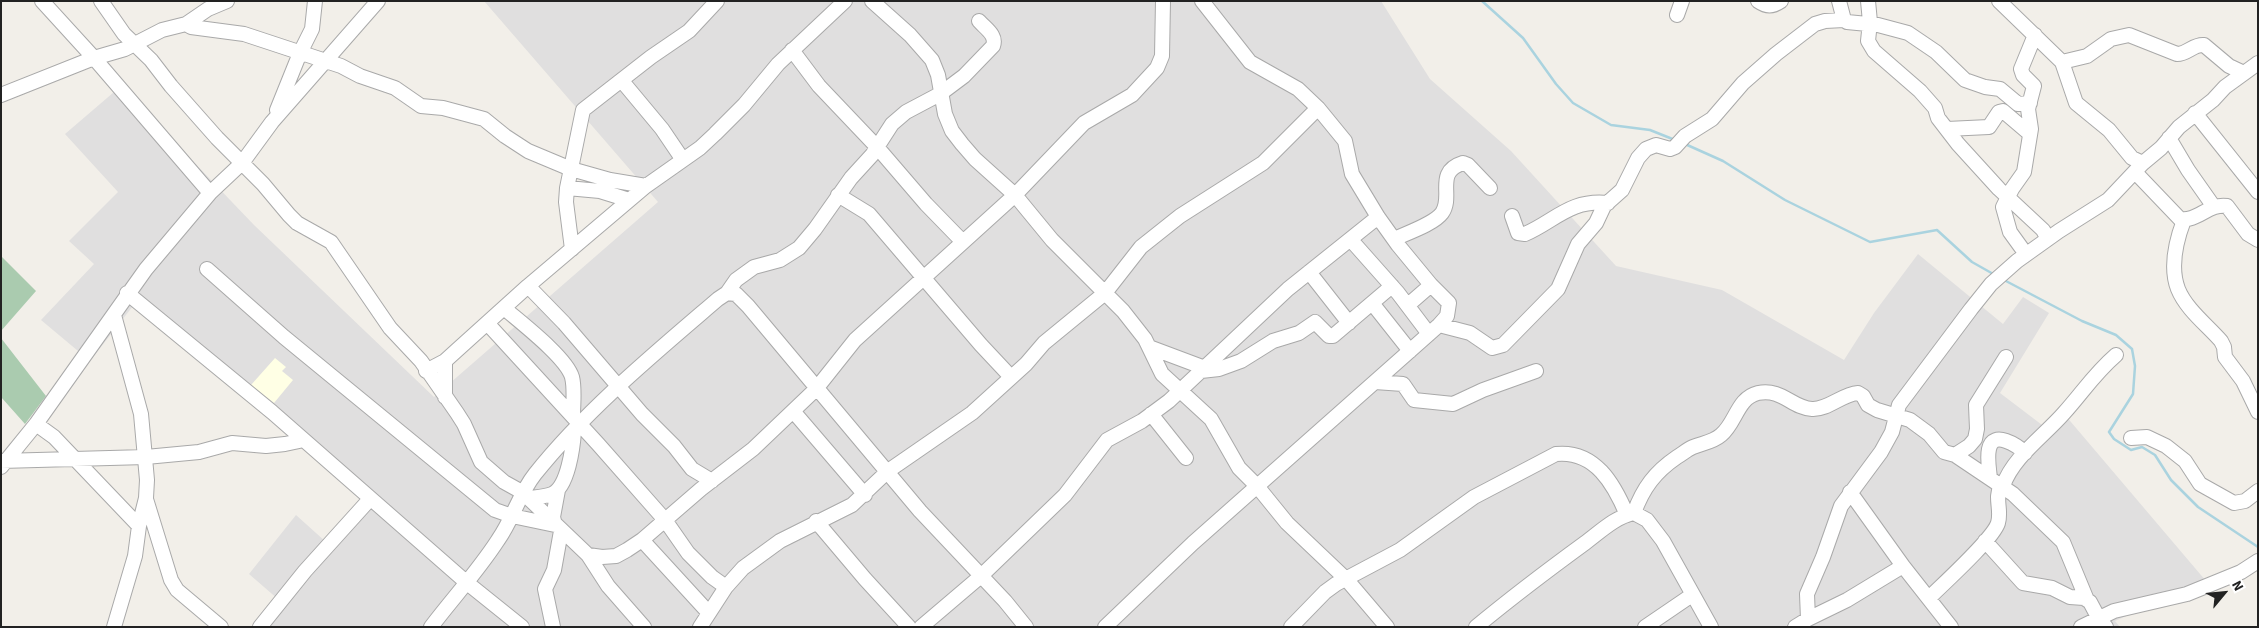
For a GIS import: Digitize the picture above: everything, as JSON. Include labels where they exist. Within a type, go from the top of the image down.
[{"type":"street","points":[[42,1],[94,58],[210,193]]},
{"type":"street","points":[[101,1],[116,24],[151,60],[217,138],[263,184],[296,223],[331,242],[390,328],[421,362],[464,424],[481,462],[504,482],[525,495],[588,555],[608,586],[644,627]]},
{"type":"street","points":[[1,95],[94,58],[135,45],[162,30],[186,24],[208,9],[227,1]]},
{"type":"street","points":[[272,122],[312,28],[315,1]]},
{"type":"street","points":[[3,463],[36,424],[114,315],[127,293],[210,193],[242,163],[272,122],[378,1]]},
{"type":"street","points":[[572,249],[566,188],[583,110],[622,81],[651,56],[689,31],[717,1]]},
{"type":"street","points":[[872,1],[910,35],[932,60],[938,75],[945,114],[952,131],[974,159],[1015,195],[1052,240],[1105,292],[1128,318],[1149,347],[1162,374],[1210,419],[1239,468],[1288,523],[1347,580],[1387,627]]},
{"type":"street","points":[[588,555],[602,558],[616,556],[642,540],[712,481],[754,450],[816,389],[855,340],[1015,195],[1084,123],[1132,95],[1157,68],[1162,56],[1164,1]]},
{"type":"street","points":[[1105,627],[1257,486],[1434,329],[1447,316],[1450,303],[1431,285],[1378,217],[1352,174],[1347,144],[1318,108],[1298,89],[1285,80],[1256,68],[1202,1]]},
{"type":"street","points":[[1677,15],[1682,1]]},
{"type":"street","points":[[1758,1],[1765,6],[1772,6],[1781,1]]},
{"type":"street","points":[[1839,1],[1844,20]]},
{"type":"street","points":[[1868,1],[1869,44],[1878,56],[1892,65],[1920,91],[1935,108],[1937,116],[1958,144],[2007,197],[2040,227],[2048,239]]},
{"type":"street","points":[[2000,1],[2062,62],[2076,103],[2109,130],[2176,217],[2184,220],[2214,206],[2227,206],[2248,234],[2258,240]]},
{"type":"street","points":[[426,371],[445,361],[528,286],[646,186],[700,148],[729,120],[792,50],[842,2]]},
{"type":"street","points":[[1351,240],[1408,305],[1434,329],[1470,333],[1492,348],[1503,345],[1558,289],[1572,254],[1583,237],[1596,223],[1602,210],[1622,190],[1638,158],[1646,149],[1656,145],[1670,149],[1675,147],[1685,136],[1712,119],[1743,83],[1776,54],[1820,22],[1844,20],[1897,28],[1908,32],[1936,52],[1965,80],[1985,87],[2000,89],[2018,104],[2030,103]]},
{"type":"street","points":[[431,627],[498,542],[536,472],[576,424],[672,338],[727,293],[736,280],[754,267],[780,260],[799,248],[815,229],[838,195],[877,147],[886,131],[899,117],[940,94],[970,71],[993,46],[994,37],[979,21]]},
{"type":"street","points":[[186,24],[191,27],[244,34],[326,62],[395,88],[421,106],[444,108],[484,119],[528,151],[571,169],[610,180],[646,186]]},
{"type":"street","points":[[2024,256],[2023,250],[2010,232],[2004,212],[2004,204],[2024,172],[2027,142],[2030,134],[2028,112],[2034,86],[2023,75],[2021,69],[2035,35]]},
{"type":"street","points":[[2062,62],[2087,56],[2110,39],[2129,35],[2177,54],[2183,54],[2194,46],[2204,45],[2229,66],[2244,73]]},
{"type":"street","points":[[792,50],[819,86],[963,242]]},
{"type":"street","points":[[1808,618],[1807,594],[1824,558],[1841,506],[1881,452],[1892,432],[1896,414],[1905,397],[1970,309],[1998,277],[2024,256],[2108,200],[2195,113],[2258,62]]},
{"type":"street","points":[[622,81],[662,129],[683,160]]},
{"type":"street","points":[[700,627],[726,587],[766,549],[816,521],[838,512],[864,496],[888,472],[959,424],[1026,364],[1044,343],[1105,292],[1141,247],[1180,216],[1263,163],[1318,108]]},
{"type":"street","points":[[1947,129],[1989,127],[2003,111],[2030,134]]},
{"type":"street","points":[[2195,113],[2258,192]]},
{"type":"street","points":[[2169,138],[2188,170],[2214,206]]},
{"type":"street","points":[[1394,239],[1440,215],[1447,201],[1445,183],[1448,176],[1458,165],[1463,163],[1468,165],[1490,188]]},
{"type":"street","points":[[566,188],[600,191],[629,200]]},
{"type":"street","points":[[838,195],[869,214],[981,345],[1011,377]]},
{"type":"street","points":[[1512,216],[1518,233],[1525,234],[1569,208],[1591,202],[1608,203]]},
{"type":"street","points":[[921,627],[981,576],[1065,495],[1108,440],[1151,414],[1181,391],[1309,272],[1378,217]]},
{"type":"street","points":[[2184,220],[2176,247],[2178,290],[2190,307],[2221,341],[2225,357],[2243,381],[2258,412]]},
{"type":"street","points":[[207,269],[284,337],[487,505],[512,516],[558,528]]},
{"type":"street","points":[[1309,272],[1349,323]]},
{"type":"street","points":[[1408,305],[1431,285]]},
{"type":"street","points":[[528,286],[552,309],[618,386],[674,446],[692,469],[712,481]]},
{"type":"street","points":[[1149,347],[1203,370],[1219,369],[1241,361],[1272,341],[1299,333],[1315,322],[1329,336],[1337,334],[1392,286]]},
{"type":"street","points":[[127,293],[304,440],[466,582],[522,627]]},
{"type":"street","points":[[727,293],[736,294],[939,532],[1026,627]]},
{"type":"street","points":[[1372,303],[1410,351]]},
{"type":"street","points":[[504,308],[546,345],[569,370],[572,379],[576,424],[570,460],[558,490],[553,517],[558,528],[554,570],[544,589],[552,627]]},
{"type":"street","points":[[114,315],[141,414],[146,457],[146,498],[135,556],[114,627]]},
{"type":"street","points":[[487,323],[576,424],[665,520],[688,553],[701,567],[726,587]]},
{"type":"street","points":[[1998,483],[2065,412],[2096,373],[2116,355]]},
{"type":"street","points":[[1955,455],[1969,446],[1975,438],[1977,429],[1976,405],[2006,357]]},
{"type":"street","points":[[445,361],[445,397]]},
{"type":"street","points":[[1376,382],[1403,384],[1414,400],[1453,404],[1483,390],[1536,371]]},
{"type":"street","points":[[1476,627],[1540,576],[1630,514],[1657,473],[1692,447],[1705,444],[1722,435],[1740,406],[1753,395],[1768,392],[1814,410],[1858,393],[1863,396],[1868,405],[1877,410],[1896,414],[1918,425],[1944,452],[1955,455],[1998,483],[2026,506],[2063,542],[2087,600],[2093,605],[2102,622]]},
{"type":"street","points":[[793,411],[864,496]]},
{"type":"street","points":[[1151,414],[1186,458]]},
{"type":"street","points":[[36,424],[54,437],[78,460],[162,555]]},
{"type":"street","points":[[2131,438],[2147,437],[2171,449],[2185,461],[2200,484],[2234,503],[2244,501],[2258,491]]},
{"type":"street","points":[[3,463],[146,457],[199,452],[232,443],[266,446],[304,440]]},
{"type":"street","points":[[1929,598],[1972,557],[1998,523],[1996,499],[1998,483],[1989,448],[1993,443],[2002,440],[2015,443],[2026,453]]},
{"type":"street","points":[[1291,627],[1326,592],[1416,539],[1474,497],[1556,454],[1568,453],[1592,462],[1616,490],[1630,514],[1647,520],[1663,541],[1711,627]]},
{"type":"street","points":[[525,495],[552,494],[558,490]]},
{"type":"street","points":[[1850,492],[1903,566],[1951,627]]},
{"type":"street","points":[[146,498],[170,580],[177,590],[221,627]]},
{"type":"street","points":[[260,627],[304,571],[370,499]]},
{"type":"street","points":[[816,521],[865,580],[908,627]]},
{"type":"street","points":[[642,540],[708,612]]},
{"type":"street","points":[[1985,541],[2023,583],[2052,588],[2070,597],[2087,600]]},
{"type":"street","points":[[2082,627],[2102,622],[2114,611],[2187,594],[2241,572],[2258,561]]},
{"type":"street","points":[[1796,627],[1808,618],[1847,600],[1903,566]]},
{"type":"street","points":[[1645,627],[1692,595]]},
{"type":"shaded area","points":[[484,1],[1381,1],[1430,79],[1511,151],[1616,266],[1722,290],[1844,360],[1874,313],[1918,254],[2003,324],[2023,297],[2049,313],[2000,393],[2050,431],[2065,415],[2206,581],[2115,621],[2120,627],[257,627],[279,600],[249,574],[296,515],[326,542],[364,496],[133,306],[90,361],[41,320],[94,264],[69,241],[118,192],[65,134],[121,86],[254,225],[434,397],[658,202]]},
{"type":"shaded area","points":[[1,256],[36,291],[1,331]]},
{"type":"shaded area","points":[[1,338],[46,396],[25,424],[1,397]]},
{"type":"shaded area","points":[[275,358],[286,367],[282,371],[293,380],[274,403],[251,385]]},
{"type":"waterway","points":[[1482,1],[1523,38],[1556,84],[1573,103],[1611,125],[1650,130],[1675,140]]},
{"type":"waterway","points":[[1685,144],[1723,161],[1785,200],[1870,242],[1937,230],[1972,262],[1995,275]]},
{"type":"waterway","points":[[2004,280],[2082,321],[2116,335],[2132,349],[2135,366],[2133,394],[2109,432],[2114,439],[2131,450],[2142,447],[2155,455],[2171,480],[2198,507],[2258,547]]}]
